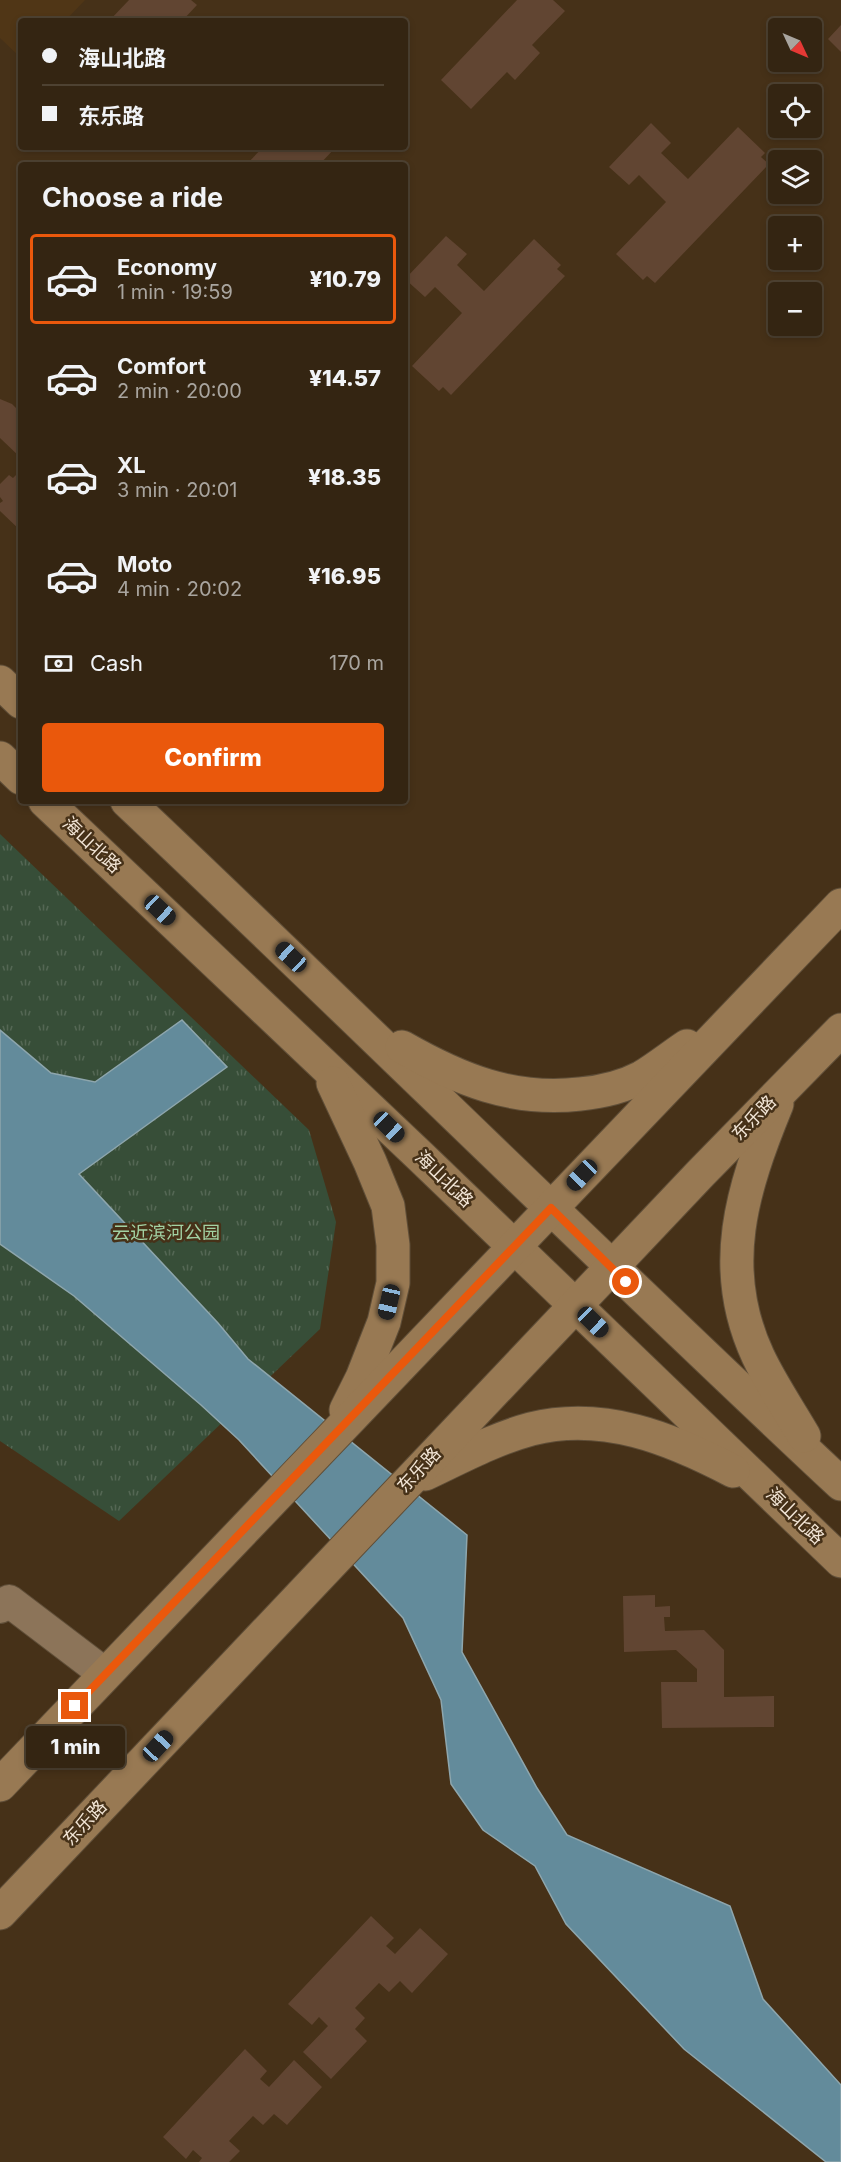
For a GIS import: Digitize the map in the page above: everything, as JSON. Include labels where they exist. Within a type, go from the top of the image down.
[{"type":"street","points":[[0,682],[18,699]]},
{"type":"street","points":[[0,758],[18,775]]},
{"type":"street","name":"海山北路","points":[[48,804],[325,1065],[841,1560]]},
{"type":"street","points":[[130,804],[360,1023],[611,1268],[830,1474]]},
{"type":"street","points":[[0,1785],[841,905]]},
{"type":"street","points":[[360,1023],[436,1066],[474,1082],[516,1094],[561,1097],[601,1092],[640,1078],[739,1012]]},
{"type":"street","name":"东乐路","points":[[0,1913],[611,1268],[841,1030]]},
{"type":"street","points":[[325,1065],[388,1206],[393,1245],[393,1283],[384,1322],[362,1378],[335,1434]]},
{"type":"street","points":[[783,1088],[762,1140],[745,1192],[737,1239],[736,1277],[743,1311],[758,1355],[830,1474]]},
{"type":"street","points":[[407,1483],[487,1444],[530,1429],[565,1423],[613,1426],[661,1437],[702,1455],[765,1488]]},
{"type":"street","points":[[0,1607],[9,1601],[105,1674]]},
{"type":"shaded area","points":[[0,0],[85,0],[68,18],[18,18],[18,55],[0,38]]},
{"type":"green space","name":"云近滨河公园","points":[[0,834],[309,1130],[336,1222],[320,1329],[119,1521],[0,1441]]},
{"type":"water","points":[[182,1020],[227,1067],[79,1174],[218,1323],[248,1359],[467,1535],[462,1652],[537,1788],[567,1835],[730,1906],[763,1999],[841,2085],[841,2162],[826,2162],[684,2049],[566,1924],[535,1866],[483,1830],[451,1784],[441,1700],[403,1618],[239,1440],[74,1296],[0,1244],[0,1030],[51,1073],[95,1082]]},
{"type":"building","points":[[129,0],[191,0],[197,5],[185,18],[112,18]]},
{"type":"building","points":[[517,0],[553,0],[565,11],[532,45],[540,53],[515,80],[507,72],[471,109],[441,80]]},
{"type":"building","points":[[841,25],[841,52],[828,39]]},
{"type":"building","points":[[651,123],[671,143],[661,153],[688,179],[738,127],[765,153],[761,157],[768,163],[655,283],[647,276],[643,280],[616,254],[666,202],[639,175],[629,185],[609,167]]},
{"type":"building","points":[[260,150],[333,150],[322,162],[249,162]]},
{"type":"building","points":[[446,236],[467,254],[457,265],[484,291],[534,239],[561,265],[557,269],[565,276],[451,395],[443,387],[439,391],[412,366],[462,313],[435,287],[425,297],[408,282],[408,276]]},
{"type":"building","points":[[0,399],[12,404],[18,410],[18,455],[0,438]]},
{"type":"building","points":[[18,473],[18,528],[0,511],[0,503],[3,501],[0,497],[0,484],[9,475],[13,478]]},
{"type":"building","points":[[655,1595],[655,1607],[670,1606],[670,1617],[664,1617],[665,1631],[704,1630],[724,1650],[724,1697],[774,1696],[774,1727],[662,1728],[661,1682],[697,1682],[697,1669],[676,1650],[624,1652],[623,1596]]},
{"type":"building","points":[[371,1916],[394,1938],[386,1946],[395,1954],[420,1928],[448,1954],[412,1993],[400,1981],[389,1992],[379,1983],[355,2008],[365,2018],[355,2029],[367,2041],[331,2079],[303,2052],[328,2026],[319,2017],[312,2025],[288,2004]]},
{"type":"building","points":[[245,2049],[267,2071],[260,2079],[269,2087],[294,2060],[322,2087],[287,2125],[274,2114],[263,2125],[253,2116],[229,2141],[240,2151],[229,2162],[199,2162],[202,2158],[193,2150],[186,2159],[163,2137]]},
{"type":"route","points":[[75,1706],[551,1208],[626,1282]]}]
